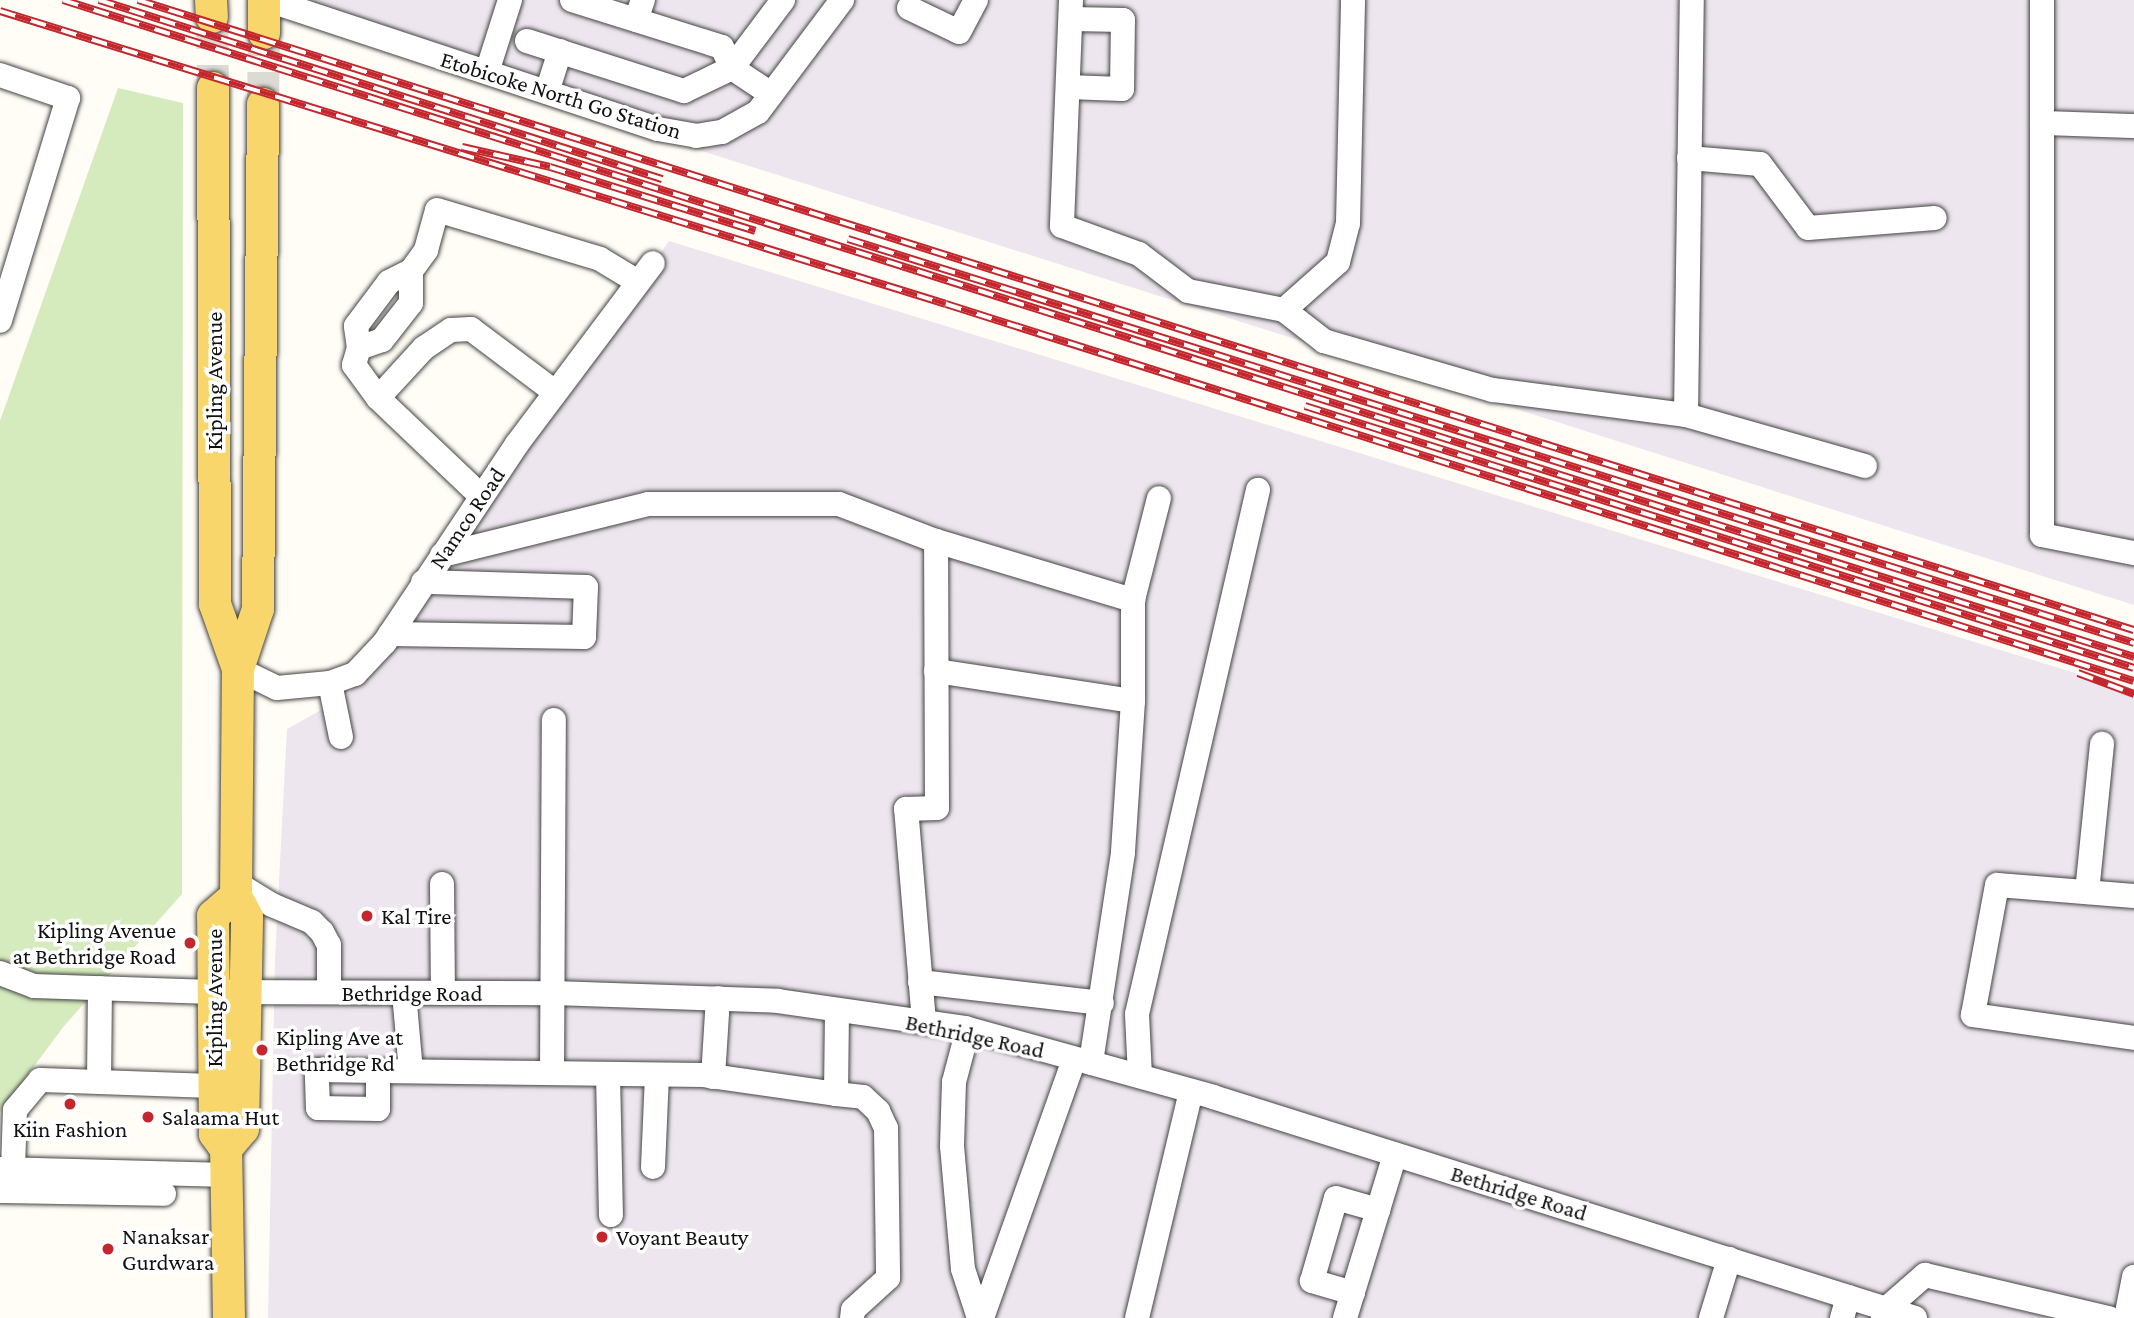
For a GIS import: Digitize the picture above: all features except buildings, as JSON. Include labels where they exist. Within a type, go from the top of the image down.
[{"type":"main road","points":[[264,33],[275,3]]},
{"type":"main road","name":"Kipling Avenue","points":[[213,88],[215,604],[238,669]]},
{"type":"main road","name":"Kipling Avenue","points":[[226,1162],[243,1129],[247,917],[236,890],[238,669],[258,609],[264,104]]},
{"type":"main road","name":"Kipling Avenue","points":[[229,1318],[226,1162],[215,1134],[213,916],[236,890]]},
{"type":"street","points":[[487,72],[510,0]]},
{"type":"street","points":[[572,0],[640,10],[722,47],[732,68],[771,94]]},
{"type":"street","points":[[527,41],[684,91],[732,68],[783,0]]},
{"type":"street","name":"Etobicoke North Go Station","points":[[275,3],[658,129],[696,136],[722,132],[758,112],[842,0]]},
{"type":"street","points":[[909,8],[959,32],[976,0]]},
{"type":"street","points":[[1284,310],[1338,262],[1348,223],[1353,0]]},
{"type":"street","points":[[1686,415],[1692,0]]},
{"type":"street","points":[[2042,0],[2042,536],[2134,553]]},
{"type":"street","points":[[1068,87],[1122,89],[1123,20],[1071,9],[1062,226],[1139,254],[1188,290],[1284,310],[1324,341],[1493,390],[1686,415],[1865,466]]},
{"type":"street","points":[[547,92],[560,51]]},
{"type":"street","points":[[0,75],[68,98],[0,321]]},
{"type":"street","points":[[2042,123],[2134,126]]},
{"type":"street","points":[[1689,158],[1760,164],[1808,228],[1935,218]]},
{"type":"street","points":[[481,496],[378,398],[356,356],[382,340],[411,303],[411,271],[426,250],[437,210],[600,260],[638,282]]},
{"type":"street","name":"Namco Road","points":[[238,669],[277,688],[330,683],[355,674],[390,634],[481,496],[555,391],[653,262]]},
{"type":"street","points":[[378,398],[424,348],[451,330],[471,329],[555,391]]},
{"type":"street","points":[[1140,1076],[1137,1014],[1258,489]]},
{"type":"street","points":[[980,1318],[1083,1061],[1102,1003],[1123,853],[1133,701],[1133,600],[1159,498]]},
{"type":"street","points":[[442,555],[648,504],[839,504],[936,541],[1133,600]]},
{"type":"street","points":[[924,1022],[906,810],[937,808],[936,541]]},
{"type":"street","points":[[390,634],[584,637],[586,587],[423,582]]},
{"type":"street","points":[[936,671],[1133,701]]},
{"type":"street","points":[[330,683],[341,737]]},
{"type":"street","points":[[552,1073],[554,720]]},
{"type":"street","points":[[2087,892],[2102,744]]},
{"type":"street","points":[[442,884],[443,993]]},
{"type":"street","points":[[2134,896],[1997,885],[1973,1015],[2134,1038]]},
{"type":"street","points":[[236,890],[312,922],[322,932],[329,945],[329,992]]},
{"type":"street","name":"Bethridge Road","points":[[0,973],[34,986],[212,992],[554,993],[718,998],[837,1010],[968,1029],[1191,1091],[1730,1259],[1845,1307],[1915,1318]]},
{"type":"street","points":[[920,982],[1102,1003]]},
{"type":"street","points":[[99,1082],[100,988]]},
{"type":"street","points":[[404,993],[411,1071]]},
{"type":"street","points":[[713,1077],[718,998]]},
{"type":"street","points":[[836,1094],[837,1010]]},
{"type":"street","points":[[968,1029],[954,1083],[952,1146],[963,1269],[980,1318]]},
{"type":"street","points":[[378,1071],[713,1077],[863,1097],[878,1111],[886,1128],[888,1278],[881,1289],[853,1310],[852,1318]]},
{"type":"street","points":[[608,1074],[611,1215]]},
{"type":"street","points":[[653,1167],[657,1075]]},
{"type":"street","points":[[215,1086],[40,1080],[15,1110],[6,1169],[226,1162]]},
{"type":"street","points":[[1137,1318],[1191,1091]]},
{"type":"street","points":[[1345,1318],[1395,1154]]},
{"type":"street","points":[[0,1192],[164,1194]]},
{"type":"street","points":[[1353,1293],[1312,1281],[1336,1198],[1378,1210]]},
{"type":"street","points":[[1711,1318],[1730,1259]]},
{"type":"street","points":[[1884,1313],[1924,1275],[2109,1318]]},
{"type":"street","points":[[2126,1318],[2134,1277]]},
{"type":"shaded area","points":[[296,0],[2134,0],[2134,605],[295,22]]},
{"type":"shaded area","points":[[669,241],[2134,691],[2134,1318],[268,1318],[275,958],[287,729],[348,695]]},
{"type":"green space","points":[[118,88],[183,103],[182,894],[64,1026],[0,1112],[0,421]]},
{"type":"tunnel","points":[[212,17],[213,88]]},
{"type":"tunnel","points":[[263,104],[264,33]]},
{"type":"railway","points":[[63,0],[2134,657]]},
{"type":"railway","points":[[99,0],[662,179]]},
{"type":"railway","points":[[138,0],[2134,630]]},
{"type":"railway","points":[[0,11],[946,304],[2134,681]]},
{"type":"railway","points":[[462,147],[550,167],[755,231]]},
{"type":"railway","points":[[848,239],[2134,643]]},
{"type":"railway","points":[[1305,406],[2134,668]]},
{"type":"railway","points":[[2078,673],[2134,694]]},
{"type":"place","name":"Kal Tire","points":[[367,916]]},
{"type":"place","name":"Kipling Avenue at Bethridge Road","points":[[190,943]]},
{"type":"place","name":"Kipling Ave at Bethridge Rd","points":[[262,1050]]},
{"type":"place","name":"Kiin Fashion","points":[[70,1104]]},
{"type":"place","name":"Salaama Hut","points":[[148,1117]]},
{"type":"place","name":"Voyant Beauty","points":[[602,1237]]},
{"type":"place","name":"Nanaksar Gurdwara","points":[[108,1249]]}]
